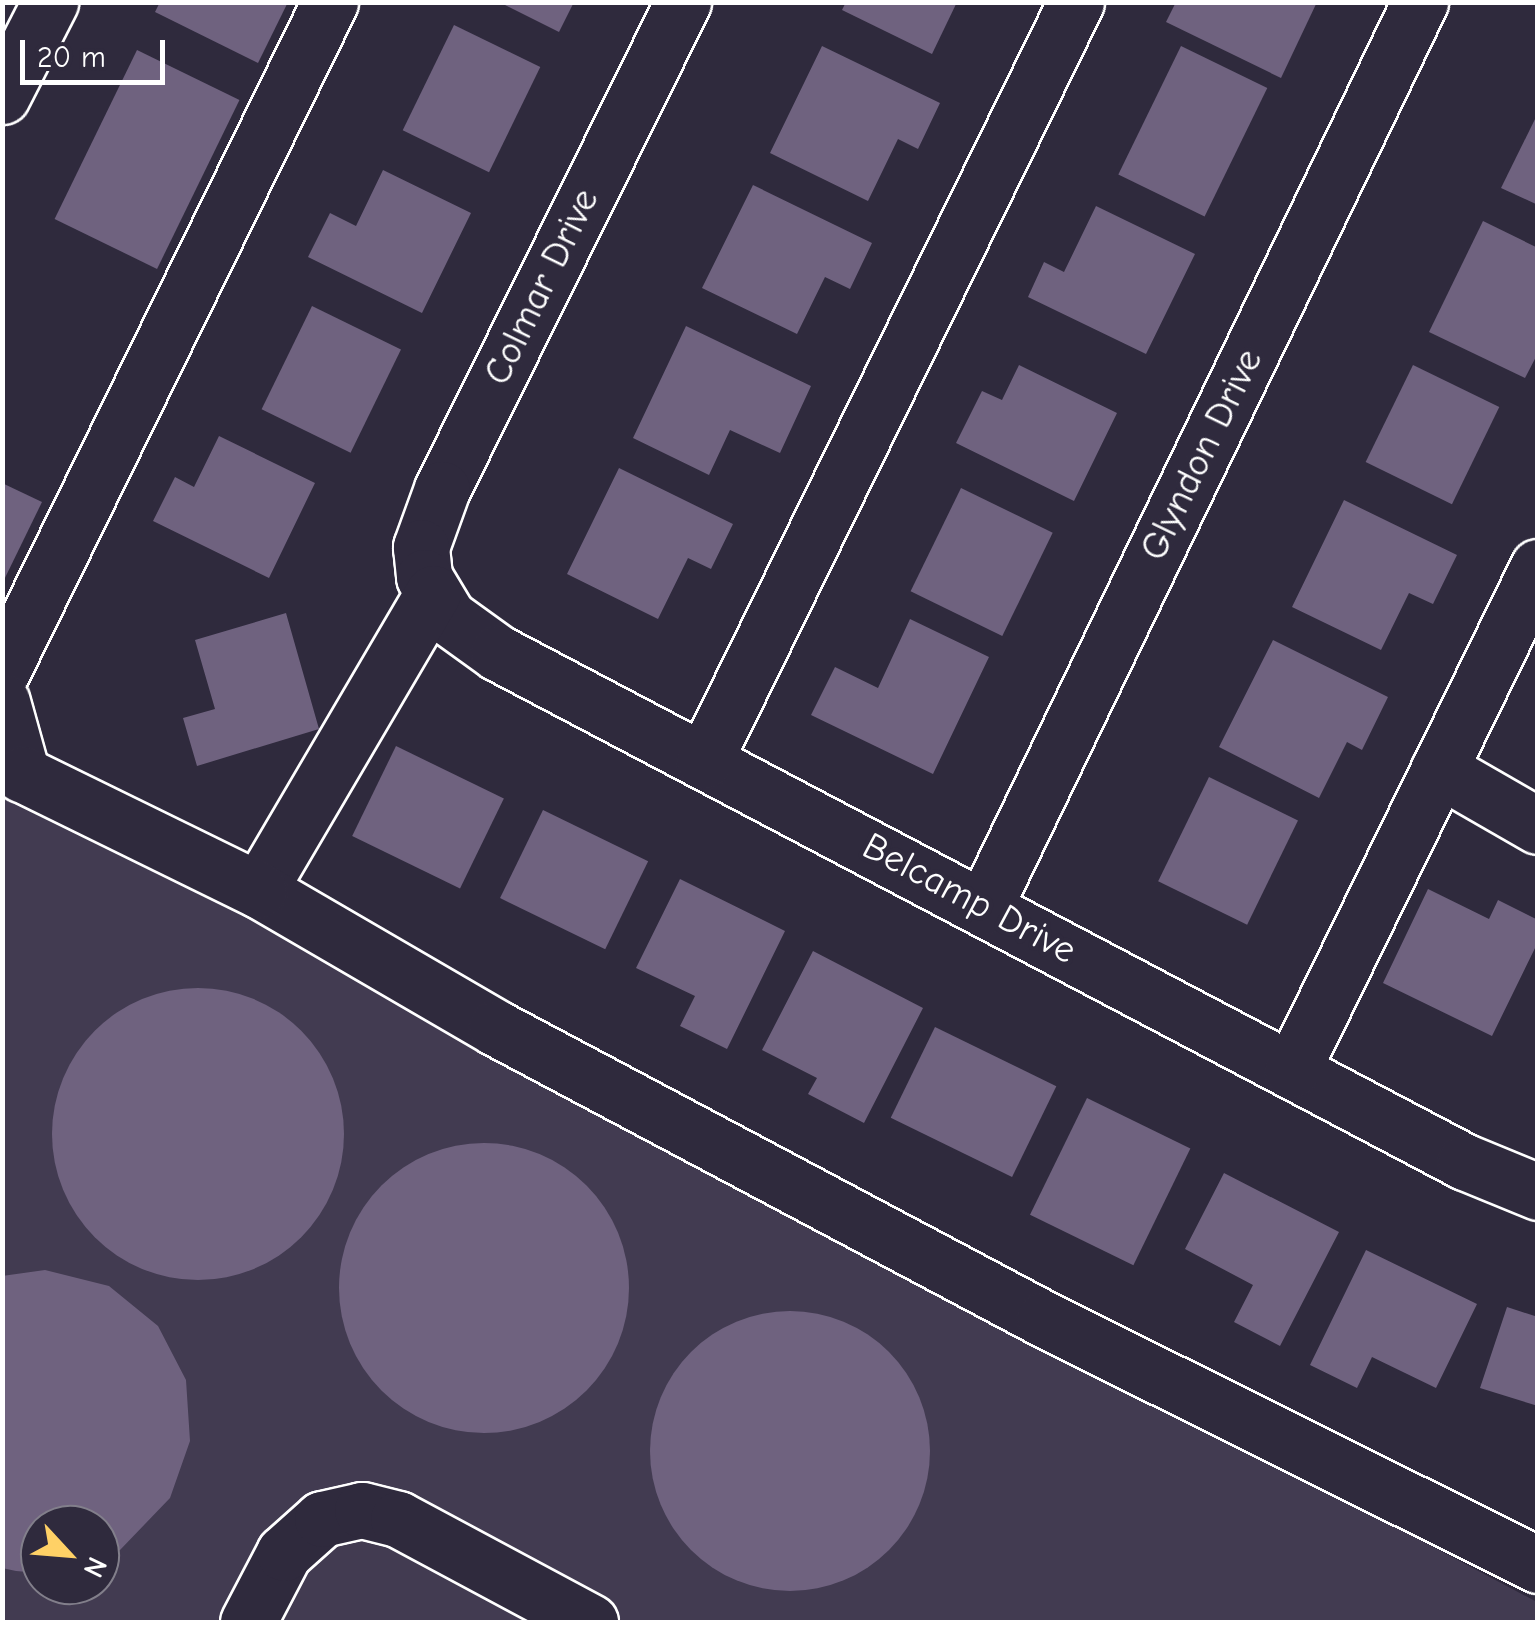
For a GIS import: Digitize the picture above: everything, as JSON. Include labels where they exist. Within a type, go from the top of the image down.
[{"type":"street","points":[[2,96],[50,2]]},
{"type":"street","points":[[2,671],[330,2]]},
{"type":"street","name":"Colmar Drive","points":[[428,585],[421,547],[442,489],[683,2]]},
{"type":"street","points":[[704,760],[1076,2]]},
{"type":"street","name":"Glyndon Drive","points":[[984,907],[1420,2]]},
{"type":"street","points":[[1292,1070],[1538,567]]},
{"type":"street","points":[[259,890],[428,585]]},
{"type":"street","name":"Belcamp Drive","points":[[428,585],[448,617],[498,653],[1292,1070],[1538,1192]]},
{"type":"street","points":[[2,702],[22,774],[259,890],[496,1028],[1044,1319],[1538,1565]]},
{"type":"street","points":[[1439,769],[1538,826]]},
{"type":"street","points":[[248,1622],[284,1553],[322,1519],[362,1510],[398,1518],[590,1622]]},
{"type":"shaded area","points":[[2,788],[1537,1602],[1537,1622],[3,1622]]},
{"type":"building","points":[[160,2],[288,2],[258,63],[155,12]]},
{"type":"building","points":[[499,2],[574,2],[559,32]]},
{"type":"building","points":[[846,2],[957,2],[932,54],[842,10]]},
{"type":"building","points":[[1176,2],[1317,2],[1281,78],[1166,22]]},
{"type":"building","points":[[454,25],[540,67],[489,172],[403,130]]},
{"type":"building","points":[[822,46],[940,103],[918,149],[898,139],[868,201],[770,153]]},
{"type":"building","points":[[1181,46],[1267,88],[1205,217],[1118,175]]},
{"type":"building","points":[[137,50],[239,100],[157,269],[55,219]]},
{"type":"building","points":[[1538,113],[1538,205],[1501,188]]},
{"type":"building","points":[[383,170],[471,213],[422,313],[308,257],[330,213],[356,226]]},
{"type":"building","points":[[753,185],[872,243],[850,289],[825,277],[797,334],[702,288]]},
{"type":"building","points":[[1096,206],[1195,254],[1146,354],[1028,297],[1044,262],[1064,272]]},
{"type":"building","points":[[1483,221],[1538,248],[1538,353],[1525,378],[1429,332]]},
{"type":"building","points":[[312,306],[401,349],[351,453],[262,409]]},
{"type":"building","points":[[686,326],[811,386],[780,453],[730,430],[709,475],[633,438]]},
{"type":"building","points":[[1019,365],[1117,413],[1074,501],[956,443],[982,391],[1002,400]]},
{"type":"building","points":[[1413,365],[1499,407],[1452,504],[1366,462]]},
{"type":"building","points":[[219,436],[315,483],[269,578],[153,521],[175,477],[194,487]]},
{"type":"building","points":[[619,468],[733,524],[711,569],[688,558],[658,619],[567,574]]},
{"type":"building","points":[[2,483],[42,502],[2,584]]},
{"type":"building","points":[[961,488],[1053,533],[1002,636],[911,591]]},
{"type":"building","points":[[1344,500],[1457,555],[1433,604],[1409,593],[1381,650],[1292,607]]},
{"type":"building","points":[[286,613],[319,729],[197,766],[183,718],[215,709],[195,640]]},
{"type":"building","points":[[910,619],[989,657],[933,774],[811,715],[835,667],[878,688]]},
{"type":"building","points":[[1273,640],[1388,697],[1362,750],[1347,742],[1319,798],[1219,747]]},
{"type":"building","points":[[396,746],[504,799],[460,888],[352,836]]},
{"type":"building","points":[[1209,777],[1298,820],[1247,925],[1158,881]]},
{"type":"building","points":[[543,810],[648,861],[605,949],[500,898]]},
{"type":"building","points":[[680,879],[785,931],[727,1049],[680,1026],[695,996],[636,968]]},
{"type":"building","points":[[1428,889],[1489,919],[1498,900],[1538,920],[1538,942],[1492,1036],[1383,983]]},
{"type":"building","points":[[813,951],[923,1008],[864,1123],[808,1094],[817,1078],[762,1050]]},
{"type":"building","points":[[198,988],[254,999],[301,1031],[333,1078],[344,1134],[333,1190],[301,1237],[254,1269],[198,1280],[142,1269],[95,1237],[63,1190],[52,1134],[63,1078],[95,1031],[142,999]]},
{"type":"building","points":[[935,1027],[1056,1086],[1012,1177],[891,1118]]},
{"type":"building","points":[[1087,1098],[1190,1148],[1133,1265],[1030,1215]]},
{"type":"building","points":[[484,1143],[539,1154],[586,1186],[618,1233],[629,1288],[618,1343],[586,1390],[539,1422],[484,1433],[429,1422],[382,1390],[350,1343],[339,1288],[350,1233],[382,1186],[429,1154]]},
{"type":"building","points":[[1224,1173],[1339,1232],[1280,1346],[1234,1322],[1253,1285],[1185,1249]]},
{"type":"building","points":[[1366,1250],[1477,1304],[1436,1388],[1372,1357],[1357,1388],[1310,1365]]},
{"type":"building","points":[[45,1270],[109,1286],[158,1326],[186,1380],[190,1441],[170,1498],[120,1550],[120,1505],[20,1505],[20,1571],[2,1568],[2,1276]]},
{"type":"building","points":[[1507,1307],[1538,1317],[1538,1406],[1480,1388]]},
{"type":"building","points":[[790,1311],[844,1321],[889,1352],[920,1397],[930,1451],[920,1505],[889,1550],[844,1581],[790,1591],[736,1581],[691,1550],[660,1505],[650,1451],[660,1397],[691,1352],[736,1321]]}]
